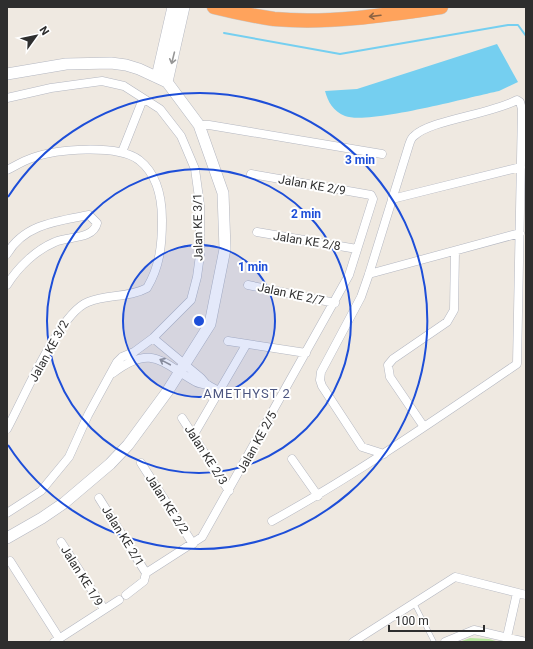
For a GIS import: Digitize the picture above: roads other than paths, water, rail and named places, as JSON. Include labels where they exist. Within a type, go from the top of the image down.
[{"type":"highway","points":[[214,7],[275,19],[321,20],[364,17],[441,7]]},
{"type":"street","points":[[173,7],[174,31]]},
{"type":"street","points":[[162,79],[174,31],[184,7]]},
{"type":"street","points":[[7,74],[66,64],[92,62],[126,65],[162,79],[199,125],[223,193],[225,249],[210,324],[167,392],[128,445],[110,464],[64,502],[42,518],[7,538]]},
{"type":"street","name":"Jalan KE 3/1","points":[[7,98],[32,92],[102,81],[124,86],[160,110],[181,136],[195,169],[200,205],[200,255],[197,277],[191,300],[153,338],[134,352],[122,357],[88,415],[69,456],[41,491],[7,513]]},
{"type":"street","points":[[122,152],[143,98]]},
{"type":"street","points":[[272,521],[318,496],[384,454],[517,364],[523,270],[520,233],[522,109],[520,102],[517,100],[506,106],[431,127],[414,136],[409,144],[361,297],[322,372],[320,380],[322,386],[362,447],[384,454]]},
{"type":"street","points":[[199,125],[209,125],[382,154]]},
{"type":"street","name":"Jalan KE 3/2","points":[[7,170],[32,158],[67,151],[95,149],[122,152],[138,159],[147,168],[155,180],[160,195],[162,211],[162,247],[151,281],[147,288],[134,294],[88,302],[68,316],[55,337],[7,429]]},
{"type":"street","points":[[392,199],[521,167]]},
{"type":"street","name":"Jalan KE 2/9","points":[[251,174],[373,196]]},
{"type":"street","name":"Jalan KE 2/5","points":[[56,640],[123,597],[144,581],[146,574],[202,537],[335,303],[349,275],[373,196]]},
{"type":"street","points":[[7,254],[16,242],[46,222],[89,215],[97,223],[96,228],[91,233],[57,241],[49,245],[27,262],[7,285]]},
{"type":"street","name":"Jalan KE 2/8","points":[[257,232],[357,249]]},
{"type":"street","points":[[369,274],[520,233]]},
{"type":"street","points":[[424,428],[390,377],[388,365],[447,322],[451,317],[454,310],[455,251]]},
{"type":"street","name":"Jalan KE 2/7","points":[[248,285],[335,303]]},
{"type":"street","points":[[153,338],[198,383],[207,385],[218,391]]},
{"type":"street","points":[[228,340],[246,345],[306,353]]},
{"type":"street","points":[[193,436],[246,345]]},
{"type":"street","points":[[110,376],[130,362],[147,357],[167,362],[182,368]]},
{"type":"street","name":"Jalan KE 2/3","points":[[182,418],[229,491]]},
{"type":"street","points":[[292,459],[318,496]]},
{"type":"street","name":"Jalan KE 2/2","points":[[141,463],[193,544]]},
{"type":"street","name":"Jalan KE 2/1","points":[[99,498],[146,574]]},
{"type":"street","name":"Jalan KE 1/9","points":[[61,542],[104,609]]},
{"type":"street","points":[[10,561],[56,640]]},
{"type":"street","points":[[353,642],[455,578],[526,595]]},
{"type":"street","points":[[507,637],[517,593]]},
{"type":"street","points":[[445,642],[469,630],[525,642]]},
{"type":"lane","points":[[413,603],[434,642]]},
{"type":"water","points":[[497,44],[518,82],[499,91],[396,114],[357,118],[345,116],[337,112],[329,102],[325,91],[357,89]]},
{"type":"waterway","points":[[224,33],[340,54],[508,25],[518,25],[526,36]]},
{"type":"district","name":"AMETHYST 2","points":[[247,393]]}]
